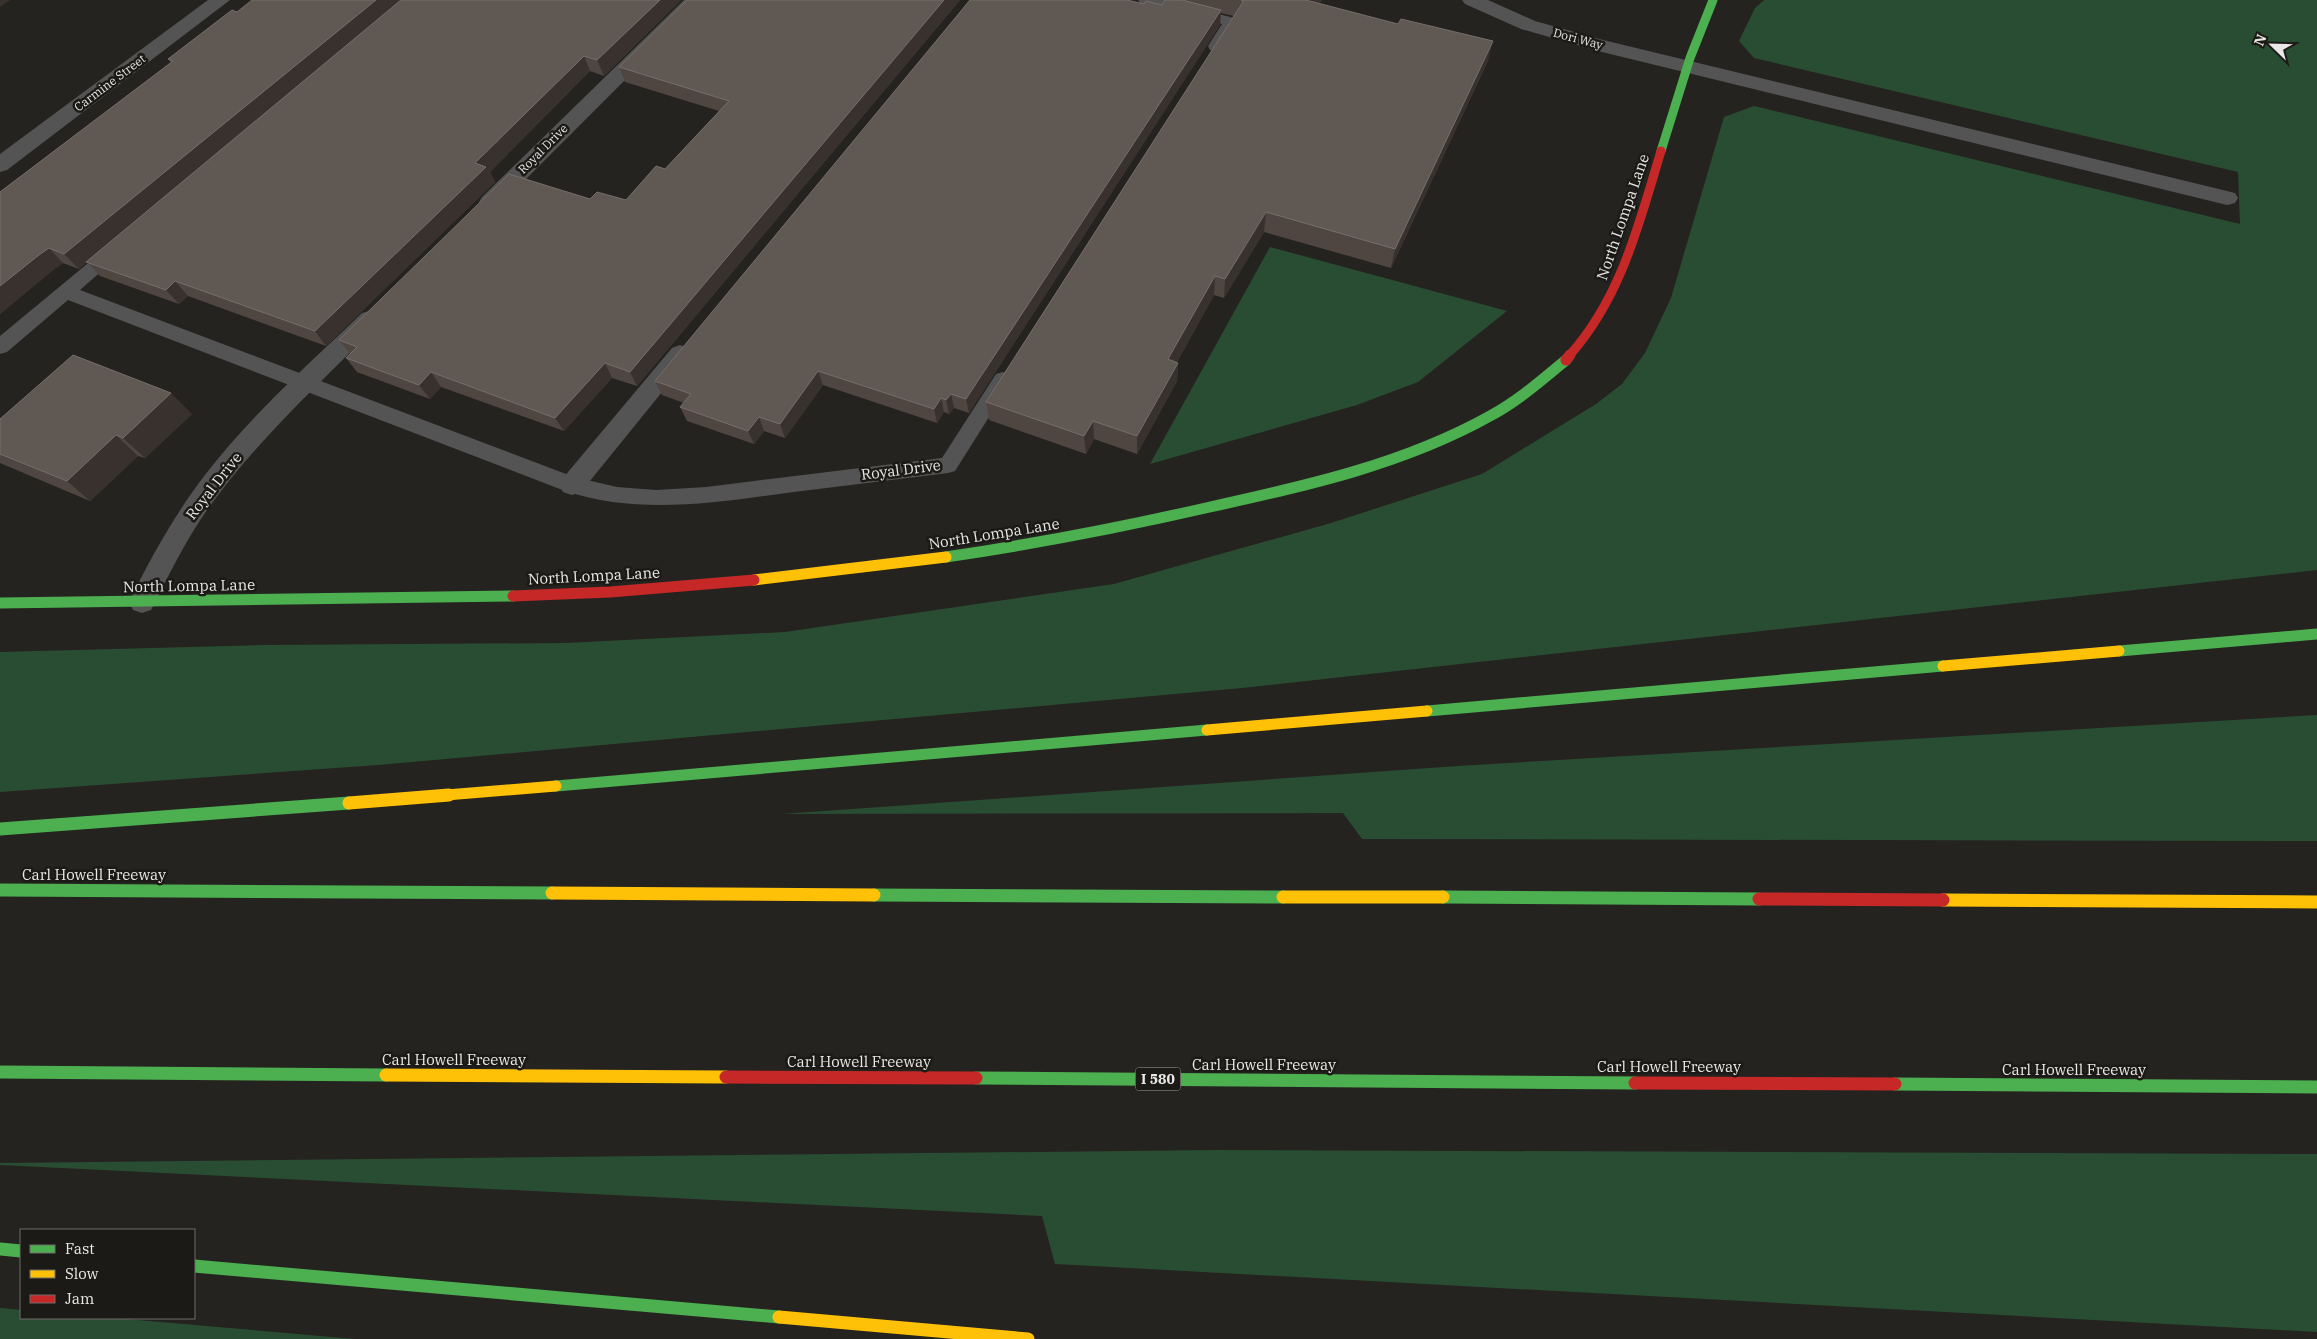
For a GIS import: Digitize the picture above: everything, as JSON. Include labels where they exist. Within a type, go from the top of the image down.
[{"type":"main road","name":"North Lompa Lane","points":[[0,603],[454,597],[638,591],[804,576],[995,550],[1145,522],[1302,485],[1414,451],[1472,426],[1519,400],[1563,363],[1591,330],[1616,287],[1631,247],[1687,67],[1713,0]]},
{"type":"main road","points":[[0,829],[355,803],[2316,634]]},
{"type":"main road","name":"Carl Howell Freeway","points":[[0,890],[2317,902]]},
{"type":"main road","name":"Carl Howell Freeway","points":[[0,1072],[2317,1086]]},
{"type":"main road","points":[[0,1249],[20,1251]]},
{"type":"main road","points":[[195,1266],[1028,1339]]},
{"type":"street","name":"Carmine Street","points":[[1,164],[220,0]]},
{"type":"street","name":"Royal Drive","points":[[474,217],[695,0]]},
{"type":"street","name":"Dori Way","points":[[1472,0],[1528,25],[1687,67],[2227,198]]},
{"type":"street","name":"Royal Drive","points":[[142,602],[187,520],[217,477],[305,383],[382,307]]},
{"type":"street","points":[[572,485],[693,339]]},
{"type":"lane","points":[[1146,0],[1232,22],[1206,63]]},
{"type":"lane","points":[[0,347],[127,241]]},
{"type":"lane","name":"Royal Drive","points":[[66,291],[572,485],[616,496],[656,498],[706,495],[948,465],[1011,366]]},
{"type":"green space","points":[[1764,0],[2317,0],[2317,570],[1242,688],[378,765],[0,792],[0,652],[264,645],[566,643],[785,632],[1114,584],[1331,523],[1482,474],[1596,404],[1622,384],[1645,353],[1671,298],[1724,117],[1754,106],[2240,224],[2238,172],[1754,58],[1739,41],[1755,8]]},
{"type":"green space","points":[[1270,247],[1507,311],[1418,382],[1357,405],[1150,464]]},
{"type":"green space","points":[[2317,715],[2317,841],[1362,839],[1343,813],[782,814],[1458,766]]},
{"type":"green space","points":[[1215,1150],[2317,1154],[2317,1332],[1055,1264],[1042,1216],[0,1165],[0,1163]]},
{"type":"green space","points":[[0,1308],[20,1310],[20,1319],[125,1319],[355,1339],[0,1339]]},
{"type":"building","points":[[252,0],[376,0],[64,254],[49,248],[0,286],[0,192],[173,61],[168,59],[232,10],[237,12]]},
{"type":"building","points":[[401,0],[660,0],[597,60],[584,56],[475,163],[486,167],[315,331],[175,281],[166,290],[86,262]]},
{"type":"building","points":[[687,0],[944,0],[630,372],[605,363],[555,418],[431,372],[419,385],[346,358],[357,347],[339,340],[509,174],[590,199],[597,192],[626,200],[656,166],[665,169],[729,101],[619,67]]},
{"type":"building","points":[[970,0],[1127,0],[1144,4],[1146,1],[1162,5],[1165,0],[1182,0],[1221,10],[966,399],[951,394],[946,400],[941,398],[934,409],[818,371],[780,424],[759,417],[748,431],[680,407],[691,394],[655,381]]},
{"type":"building","points":[[1241,0],[1306,0],[1398,24],[1401,19],[1493,41],[1395,249],[1266,212],[1225,279],[1215,276],[1168,359],[1178,363],[1137,436],[1093,421],[1084,436],[986,402],[1243,2]]},
{"type":"building","points":[[73,355],[171,393],[123,438],[116,435],[67,481],[0,454],[0,419]]},
{"type":"traffic: fast","points":[[1661,151],[1690,58],[1713,0]]},
{"type":"traffic: fast","points":[[946,557],[1051,540],[1156,519],[1316,482],[1362,469],[1450,437],[1491,416],[1530,390],[1566,360]]},
{"type":"traffic: fast","points":[[0,603],[513,596]]},
{"type":"traffic: fast","points":[[2119,651],[2317,634]]},
{"type":"traffic: fast","points":[[1427,711],[1943,666]]},
{"type":"traffic: fast","points":[[556,786],[1207,730]]},
{"type":"traffic: fast","points":[[0,829],[349,803]]},
{"type":"traffic: fast","points":[[0,890],[552,893]]},
{"type":"traffic: fast","points":[[874,895],[1283,897]]},
{"type":"traffic: fast","points":[[1443,897],[1759,899]]},
{"type":"traffic: fast","points":[[0,1072],[386,1075]]},
{"type":"traffic: fast","points":[[976,1078],[1635,1083]]},
{"type":"traffic: fast","points":[[1895,1084],[2317,1087]]},
{"type":"traffic: fast","points":[[0,1249],[20,1251]]},
{"type":"traffic: fast","points":[[195,1266],[779,1317]]},
{"type":"traffic: slow","points":[[754,580],[946,557]]},
{"type":"traffic: slow","points":[[1943,666],[2119,651]]},
{"type":"traffic: slow","points":[[1207,730],[1427,711]]},
{"type":"traffic: slow","points":[[349,803],[556,786]]},
{"type":"traffic: slow","points":[[552,893],[874,895]]},
{"type":"traffic: slow","points":[[1283,897],[1443,897]]},
{"type":"traffic: slow","points":[[1943,900],[2317,902]]},
{"type":"traffic: slow","points":[[386,1075],[726,1077]]},
{"type":"traffic: slow","points":[[779,1317],[1028,1339]]},
{"type":"traffic: jam","points":[[1566,360],[1601,315],[1615,289],[1636,234],[1661,151]]},
{"type":"traffic: jam","points":[[513,596],[610,592],[754,580]]},
{"type":"traffic: jam","points":[[1759,899],[1943,900]]},
{"type":"traffic: jam","points":[[726,1077],[976,1078]]},
{"type":"traffic: jam","points":[[1635,1083],[1895,1084]]}]
